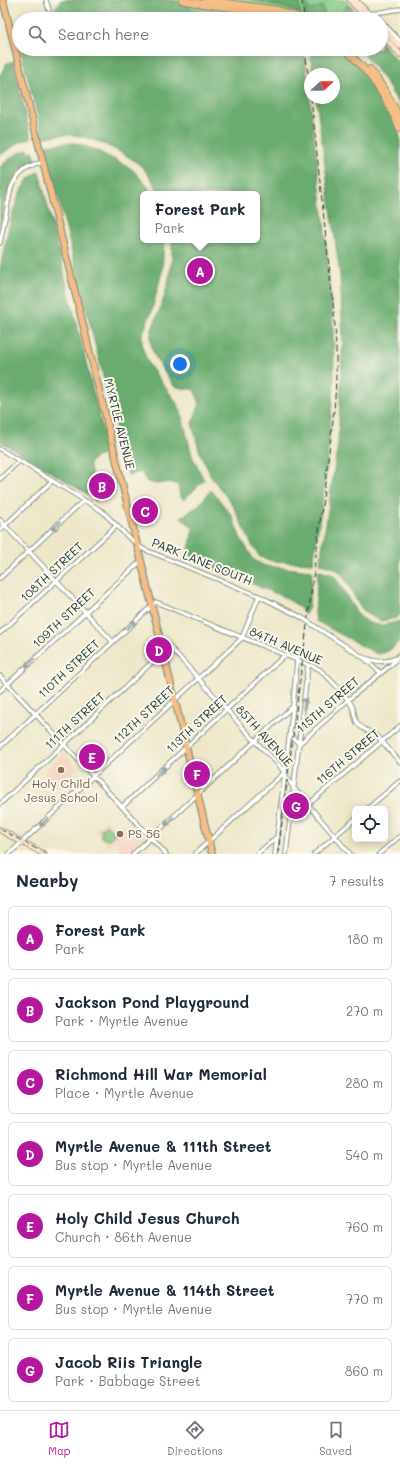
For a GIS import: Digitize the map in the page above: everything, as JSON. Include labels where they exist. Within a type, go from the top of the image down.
[{"type":"highway","points":[[182,0],[264,12]]},
{"type":"highway","points":[[205,0],[266,8],[283,12]]},
{"type":"highway","points":[[351,56],[366,70],[383,94],[400,129]]},
{"type":"highway","points":[[358,56],[381,83],[394,105],[400,119]]},
{"type":"main road","name":"MYRTLE AVENUE","points":[[3,0],[12,36]]},
{"type":"main road","points":[[350,0],[365,12]]},
{"type":"main road","points":[[355,0],[366,12]]},
{"type":"main road","points":[[388,34],[400,46]]},
{"type":"main road","points":[[388,41],[400,54]]},
{"type":"main road","name":"MYRTLE AVENUE","points":[[17,56],[164,652],[212,854]]},
{"type":"main road","points":[[0,830],[44,854]]},
{"type":"street","points":[[46,0],[49,10]]},
{"type":"street","points":[[385,12],[400,8]]},
{"type":"street","points":[[388,28],[400,41]]},
{"type":"street","points":[[0,243],[13,183],[20,173],[32,165],[43,162]]},
{"type":"street","name":"PARK LANE SOUTH","points":[[0,449],[102,511],[143,549],[259,596],[301,617],[364,658],[381,672]]},
{"type":"street","points":[[0,479],[19,461]]},
{"type":"street","points":[[0,530],[52,481]]},
{"type":"street","points":[[0,578],[84,500]]},
{"type":"street","points":[[0,520],[113,642]]},
{"type":"street","name":"108TH STREET","points":[[0,633],[117,525]]},
{"type":"street","name":"109TH STREET","points":[[0,691],[141,561]]},
{"type":"street","name":"112TH STREET","points":[[9,854],[242,638],[259,596]]},
{"type":"street","name":"84TH AVENUE","points":[[152,606],[156,602],[319,669],[348,700],[352,706],[357,723],[363,729],[375,735],[382,741],[400,762]]},
{"type":"street","name":"110TH STREET","points":[[0,747],[152,606]]},
{"type":"street","name":"85TH AVENUE","points":[[160,636],[255,741],[280,766],[293,787],[350,854]]},
{"type":"street","points":[[164,652],[166,650],[175,652]]},
{"type":"street","name":"111TH STREET","points":[[0,804],[164,652]]},
{"type":"street","points":[[381,672],[400,654]]},
{"type":"street","name":"113TH STREET","points":[[122,807],[285,655]]},
{"type":"street","name":"PARK LANE SOUTH","points":[[364,658],[379,662],[387,662],[397,658]]},
{"type":"street","points":[[275,854],[290,734],[297,660]]},
{"type":"street","points":[[286,854],[308,665]]},
{"type":"street","name":"115TH STREET","points":[[290,734],[299,744],[381,672]]},
{"type":"street","points":[[0,676],[166,854]]},
{"type":"street","points":[[133,854],[293,706]]},
{"type":"street","name":"116TH STREET","points":[[290,820],[400,726]]},
{"type":"street","points":[[195,854],[284,773]]},
{"type":"street","points":[[370,806],[400,781]]},
{"type":"street","points":[[314,854],[352,822]]},
{"type":"street","points":[[257,854],[278,836]]},
{"type":"street","points":[[379,854],[400,836]]},
{"type":"shaded area","name":"Holy Child Jesus School","points":[[64,752],[78,768],[57,787],[43,772]]},
{"type":"shaded area","name":"PS 56","points":[[106,820],[116,830],[128,820],[144,837],[125,854],[115,842],[109,847],[95,830]]},
{"type":"green space","points":[[61,0],[345,0],[356,12],[52,12]]},
{"type":"green space","points":[[64,0],[168,0],[188,6],[196,12],[55,12]]},
{"type":"green space","points":[[253,0],[299,0],[300,12]]},
{"type":"green space","points":[[305,2],[311,10],[322,6],[324,12],[306,12]]},
{"type":"green space","points":[[346,6],[349,6],[355,12],[342,12]]},
{"type":"green space","points":[[388,50],[400,64],[400,106],[385,81],[365,56],[388,56]]},
{"type":"green space","points":[[22,56],[305,56],[306,68],[304,68],[304,104],[310,104],[325,232],[333,326],[334,381],[325,483],[313,563],[272,561],[260,557],[253,547],[232,504],[212,478],[200,453],[192,423],[200,404],[194,389],[174,386],[154,355],[151,343],[151,333],[169,281],[172,243],[260,243],[260,191],[158,191],[143,168],[121,152],[82,136],[51,136],[43,138]]},
{"type":"green space","points":[[311,56],[348,56],[354,61],[374,85],[389,110],[400,136],[400,615],[396,618],[381,621],[367,614],[359,605],[344,577],[335,568],[320,564],[338,444],[343,338],[340,275],[317,104],[340,104],[340,68],[312,68]]},
{"type":"green space","points":[[13,61],[31,138],[20,142],[0,155],[0,75],[7,63]]},
{"type":"green space","points":[[75,143],[96,150],[132,169],[150,191],[140,191],[140,243],[164,243],[162,272],[151,313],[142,335],[142,347],[149,365],[176,402],[181,412],[192,456],[204,480],[184,500],[180,496],[178,485],[170,482],[157,484],[147,482],[141,472],[128,475],[45,145]]},
{"type":"green space","points":[[28,149],[29,152],[33,151],[36,161],[26,166],[13,180],[6,199],[0,230],[0,167],[13,156]]},
{"type":"green space","points":[[39,171],[111,464],[103,455],[96,457],[89,463],[92,477],[89,486],[91,493],[97,502],[84,492],[0,441],[0,270],[16,202],[25,184]]},
{"type":"green space","points":[[211,490],[232,516],[240,537],[254,560],[265,566],[312,571],[309,607],[305,614],[297,605],[284,597],[193,559],[189,550],[193,528],[181,517],[198,506]]},
{"type":"green space","points":[[318,571],[329,573],[334,576],[352,606],[365,620],[373,624],[385,624],[400,621],[400,640],[390,650],[377,654],[316,621],[315,613]]},
{"type":"green space","points":[[106,824],[115,834],[108,840],[107,838],[105,840],[100,836],[102,833],[100,830]]},
{"type":"railway","points":[[302,0],[303,12]]},
{"type":"railway","points":[[306,56],[307,68]]},
{"type":"railway","points":[[278,854],[333,420],[336,380],[334,313],[312,104]]},
{"type":"railway","points":[[0,829],[46,854]]},
{"type":"place","name":"Forest Park","points":[[200,271]]},
{"type":"place","name":"Jackson Pond Playground","points":[[102,486]]},
{"type":"place","name":"Richmond Hill War Memorial","points":[[145,511]]},
{"type":"place","name":"Myrtle Avenue & 111th Street","points":[[159,650]]},
{"type":"place","name":"Holy Child Jesus Church","points":[[92,757]]},
{"type":"place","name":"Holy Child Jesus School","points":[[61,770]]},
{"type":"place","name":"Myrtle Avenue & 114th Street","points":[[197,774]]},
{"type":"place","name":"Jacob Riis Triangle","points":[[296,806]]},
{"type":"place","name":"PS 56","points":[[120,834]]}]
